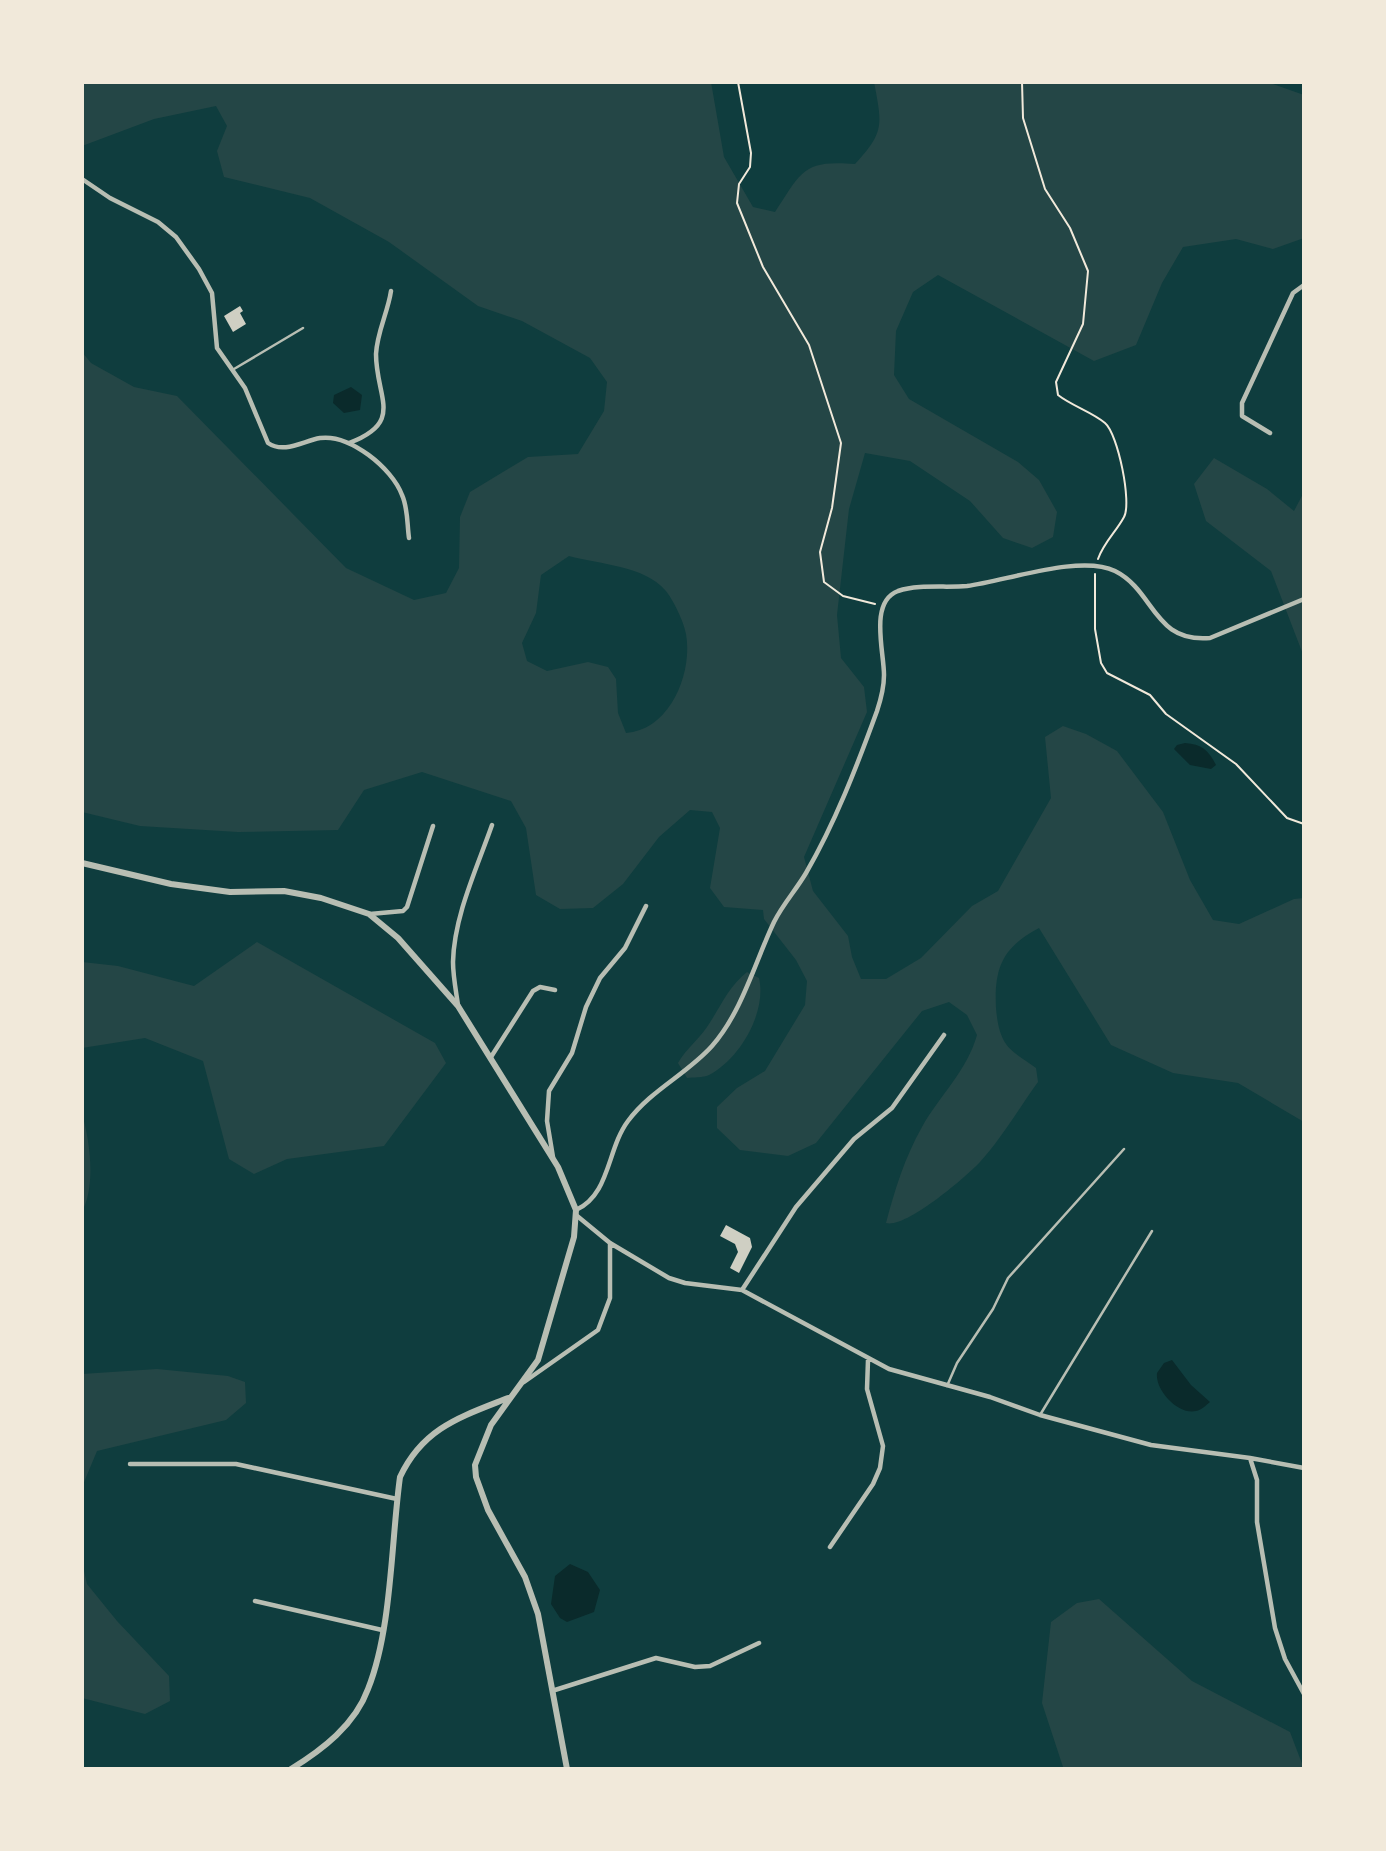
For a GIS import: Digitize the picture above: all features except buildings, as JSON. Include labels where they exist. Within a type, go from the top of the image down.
[{"type":"street","points":[[82,179],[110,198],[158,222],[176,237],[212,293],[217,348],[250,398],[263,434],[273,447],[280,448],[322,438],[349,444],[378,464],[397,484],[405,504],[409,538]]},
{"type":"street","points":[[1270,433],[1242,416],[1242,403],[1293,293],[1304,285]]},
{"type":"street","points":[[349,444],[370,435],[382,419],[376,355],[391,291]]},
{"type":"street","points":[[576,1212],[595,1198],[627,1122],[645,1102],[711,1048],[727,1025],[775,919],[807,872],[840,802],[882,693],[883,606],[888,597],[908,589],[993,583],[1042,572],[1095,566],[1113,570],[1129,580],[1160,620],[1174,632],[1195,639],[1210,638],[1304,599]]},
{"type":"street","points":[[369,914],[403,911],[407,907],[433,825]]},
{"type":"street","points":[[458,1006],[453,961],[455,948],[465,904],[492,825]]},
{"type":"street","points":[[82,863],[171,884],[229,892],[284,891],[321,898],[369,914],[398,938],[458,1006],[554,1161],[571,1194],[576,1212],[574,1237],[538,1360],[510,1398],[481,1446],[475,1465],[476,1477],[488,1510],[525,1577],[538,1614],[555,1690],[567,1769]]},
{"type":"street","points":[[554,1161],[547,1121],[549,1091],[572,1053],[586,1007],[600,978],[625,948],[646,906]]},
{"type":"street","points":[[491,1057],[533,990],[540,987],[555,990]]},
{"type":"street","points":[[742,1290],[796,1207],[853,1139],[892,1108],[944,1035]]},
{"type":"street","points":[[576,1212],[610,1243],[685,1283],[742,1290],[889,1369],[1040,1415],[1181,1451],[1238,1454],[1304,1468]]},
{"type":"street","points":[[524,1382],[598,1330],[610,1298],[610,1243]]},
{"type":"street","points":[[830,1547],[873,1484],[880,1468],[883,1446],[867,1389],[868,1360]]},
{"type":"street","points":[[291,1769],[316,1754],[352,1717],[368,1691],[382,1630],[400,1477],[407,1462],[425,1440],[456,1419],[510,1398]]},
{"type":"street","points":[[1250,1458],[1257,1480],[1257,1522],[1275,1628],[1285,1659],[1304,1694]]},
{"type":"street","points":[[130,1464],[236,1464],[397,1499]]},
{"type":"street","points":[[256,1601],[382,1630]]},
{"type":"street","points":[[555,1690],[656,1658],[695,1667],[710,1666],[759,1643]]},
{"type":"lane","points":[[233,369],[303,328]]},
{"type":"lane","points":[[947,1386],[957,1363],[993,1309],[1008,1278],[1124,1149]]},
{"type":"lane","points":[[1040,1415],[1152,1231]]},
{"type":"path","points":[[738,82],[751,153],[750,167],[739,184],[737,203],[763,267],[809,345],[841,443],[832,508],[820,552],[824,582],[843,596],[883,606]]},
{"type":"path","points":[[1021,82],[1023,118],[1045,190],[1082,251],[1088,271],[1083,324],[1056,382],[1058,396],[1106,423],[1115,438],[1128,505],[1125,517],[1104,543],[1095,566],[1095,629],[1101,663],[1107,673],[1150,695],[1166,713],[1236,764],[1287,818],[1304,824]]},
{"type":"shaded area","points":[[82,82],[711,82],[724,157],[753,207],[775,212],[798,178],[806,171],[824,164],[855,164],[872,144],[879,127],[874,82],[1267,82],[1304,95],[1304,238],[1273,249],[1236,239],[1183,247],[1162,283],[1136,345],[1094,361],[938,275],[913,292],[896,331],[894,375],[909,399],[1018,462],[1039,480],[1057,512],[1053,537],[1032,548],[1003,538],[970,501],[910,461],[865,453],[849,509],[837,615],[841,658],[864,687],[867,712],[804,857],[813,891],[848,936],[852,957],[861,979],[886,979],[921,958],[972,906],[998,891],[1051,798],[1045,737],[1063,726],[1086,734],[1117,751],[1163,812],[1190,880],[1213,920],[1239,924],[1294,899],[1304,898],[1304,1122],[1238,1083],[1173,1073],[1111,1045],[1039,928],[1017,943],[1003,960],[996,994],[998,1022],[1004,1040],[1012,1051],[1036,1068],[1038,1082],[980,1162],[920,1211],[895,1223],[886,1223],[910,1150],[929,1115],[967,1060],[977,1035],[967,1015],[949,1002],[922,1011],[816,1143],[788,1156],[740,1150],[717,1128],[717,1107],[737,1088],[765,1071],[805,1005],[807,981],[796,960],[764,919],[763,910],[724,907],[710,888],[720,828],[712,812],[690,810],[659,837],[623,884],[593,908],[560,909],[536,895],[526,828],[511,801],[422,772],[364,790],[338,830],[238,832],[140,826],[82,812],[82,352],[91,363],[134,387],[177,396],[346,568],[414,600],[446,593],[459,568],[460,517],[470,492],[528,457],[578,454],[604,411],[607,382],[590,358],[522,321],[478,306],[389,242],[310,198],[224,177],[217,151],[227,126],[216,106],[154,119],[82,146]],"holes":[[[569,556],[620,567],[646,576],[665,590],[683,623],[687,649],[682,682],[666,711],[655,722],[641,729],[626,733],[618,713],[616,679],[608,667],[588,662],[547,671],[527,661],[522,643],[536,613],[541,575]]]},
{"type":"shaded area","points":[[351,387],[362,395],[360,410],[344,413],[333,403],[334,395]]},
{"type":"shaded area","points":[[1214,458],[1267,489],[1294,511],[1304,492],[1304,657],[1271,571],[1206,521],[1194,484]]},
{"type":"shaded area","points":[[1185,743],[1204,749],[1216,765],[1211,769],[1190,765],[1174,749]]},
{"type":"shaded area","points":[[257,942],[435,1043],[446,1063],[384,1146],[287,1159],[254,1174],[229,1159],[203,1061],[145,1038],[82,1048],[82,962],[118,966],[194,986]]},
{"type":"shaded area","points":[[747,972],[759,978],[760,991],[759,1005],[749,1033],[741,1046],[720,1068],[707,1076],[687,1078],[678,1063],[707,1027],[729,991]]},
{"type":"shaded area","points":[[82,1114],[89,1150],[90,1177],[82,1211]]},
{"type":"shaded area","points":[[1172,1360],[1191,1385],[1210,1402],[1202,1409],[1182,1409],[1164,1394],[1157,1380],[1157,1373],[1164,1363]]},
{"type":"shaded area","points":[[157,1369],[228,1376],[245,1382],[246,1403],[226,1420],[97,1451],[82,1487],[82,1374]]},
{"type":"shaded area","points":[[82,1562],[87,1584],[117,1621],[169,1676],[170,1701],[145,1714],[82,1698]]},
{"type":"shaded area","points":[[570,1564],[588,1572],[600,1590],[594,1612],[567,1622],[560,1618],[551,1604],[555,1576]]},
{"type":"shaded area","points":[[1099,1599],[1192,1681],[1290,1732],[1304,1769],[1063,1767],[1042,1703],[1051,1622],[1077,1603]]}]
